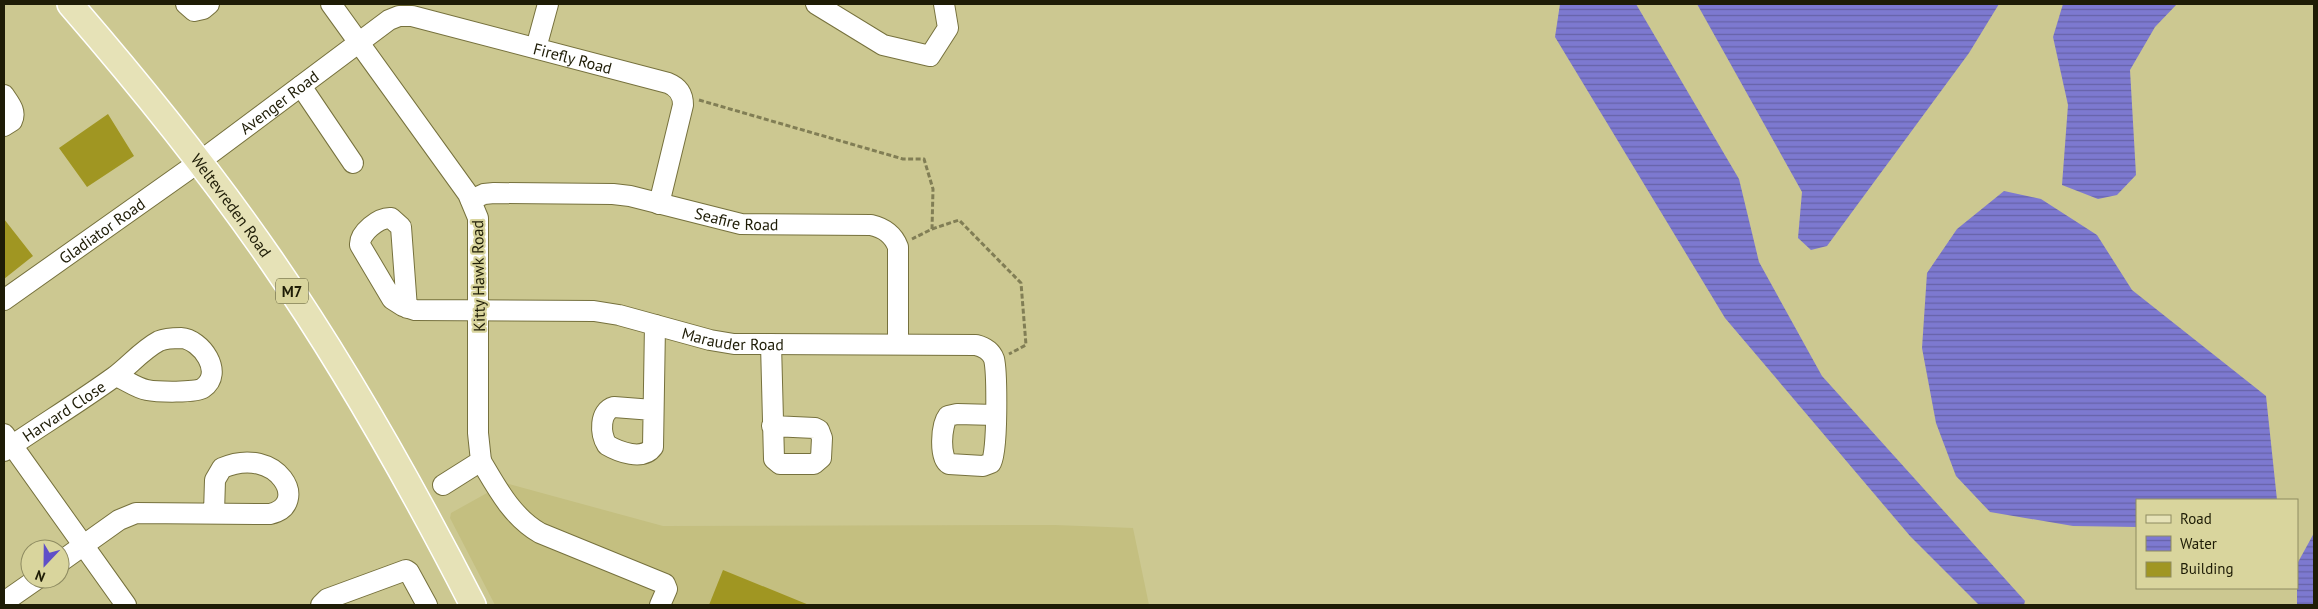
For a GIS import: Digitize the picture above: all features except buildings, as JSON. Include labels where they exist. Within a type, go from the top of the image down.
[{"type":"main road","name":"Weltevreden Road","points":[[70,4],[155,105],[270,259],[329,348],[408,479],[473,605]]},
{"type":"street","points":[[186,4],[194,11],[203,9],[209,4]]},
{"type":"street","name":"Kitty Hawk Road","points":[[331,4],[471,200],[476,210],[479,227],[478,433],[481,461]]},
{"type":"street","points":[[536,48],[548,4]]},
{"type":"street","points":[[816,4],[883,44],[930,56],[948,28],[944,4]]},
{"type":"street","name":"Firefly Road","points":[[358,42],[389,20],[408,15],[668,83],[682,95]]},
{"type":"street","name":"Avenger Road","points":[[199,162],[358,42]]},
{"type":"street","points":[[301,86],[353,163]]},
{"type":"street","points":[[4,95],[13,108],[14,116],[12,121],[4,126]]},
{"type":"street","points":[[659,204],[683,110],[682,95]]},
{"type":"street","name":"Gladiator Road","points":[[4,300],[199,162]]},
{"type":"street","name":"Seafire Road","points":[[471,200],[484,194],[494,193],[630,196],[740,224],[871,225],[888,232],[898,247]]},
{"type":"street","points":[[898,247],[898,344]]},
{"type":"street","name":"Marauder Road","points":[[407,308],[415,310],[594,311],[723,342],[772,344],[972,344],[991,356]]},
{"type":"street","points":[[653,410],[654,325]]},
{"type":"street","points":[[772,344],[772,426]]},
{"type":"street","points":[[991,356],[996,415]]},
{"type":"street","name":"Harvard Close","points":[[6,444],[116,376]]},
{"type":"street","points":[[6,444],[84,546],[126,605]]},
{"type":"street","points":[[443,485],[481,461],[501,495],[527,525],[540,533],[665,584],[667,589],[660,605]]},
{"type":"street","points":[[70,555],[125,516],[136,514],[214,513]]},
{"type":"street","points":[[321,605],[327,599],[406,570],[409,572],[427,605]]},
{"type":"street","points":[[4,602],[22,589]]},
{"type":"path","points":[[682,95],[903,159],[924,159],[933,189],[932,229]]},
{"type":"path","points":[[898,247],[932,229],[959,220],[1022,283],[1026,345],[991,356]]},
{"type":"shaded area","points":[[505,483],[663,526],[1055,525],[1133,528],[1149,605],[495,605],[450,518],[451,513]]},
{"type":"water","points":[[1560,4],[1636,4],[1739,179],[1759,262],[1822,376],[2025,601],[2024,605],[1979,605],[1910,536],[1725,318],[1555,37]]},
{"type":"water","points":[[1697,4],[1999,4],[1969,53],[1827,246],[1811,250],[1798,238],[1802,192]]},
{"type":"water","points":[[2063,4],[2177,4],[2155,27],[2130,70],[2136,175],[2117,195],[2098,199],[2062,185],[2068,105],[2053,37]]},
{"type":"water","points":[[2004,191],[2041,199],[2097,235],[2132,290],[2266,396],[2277,499],[2136,499],[2136,527],[2073,526],[1990,512],[1956,476],[1936,423],[1922,348],[1927,273],[1957,229]]},
{"type":"water","points":[[2314,533],[2314,605],[2297,605],[2298,562]]}]
